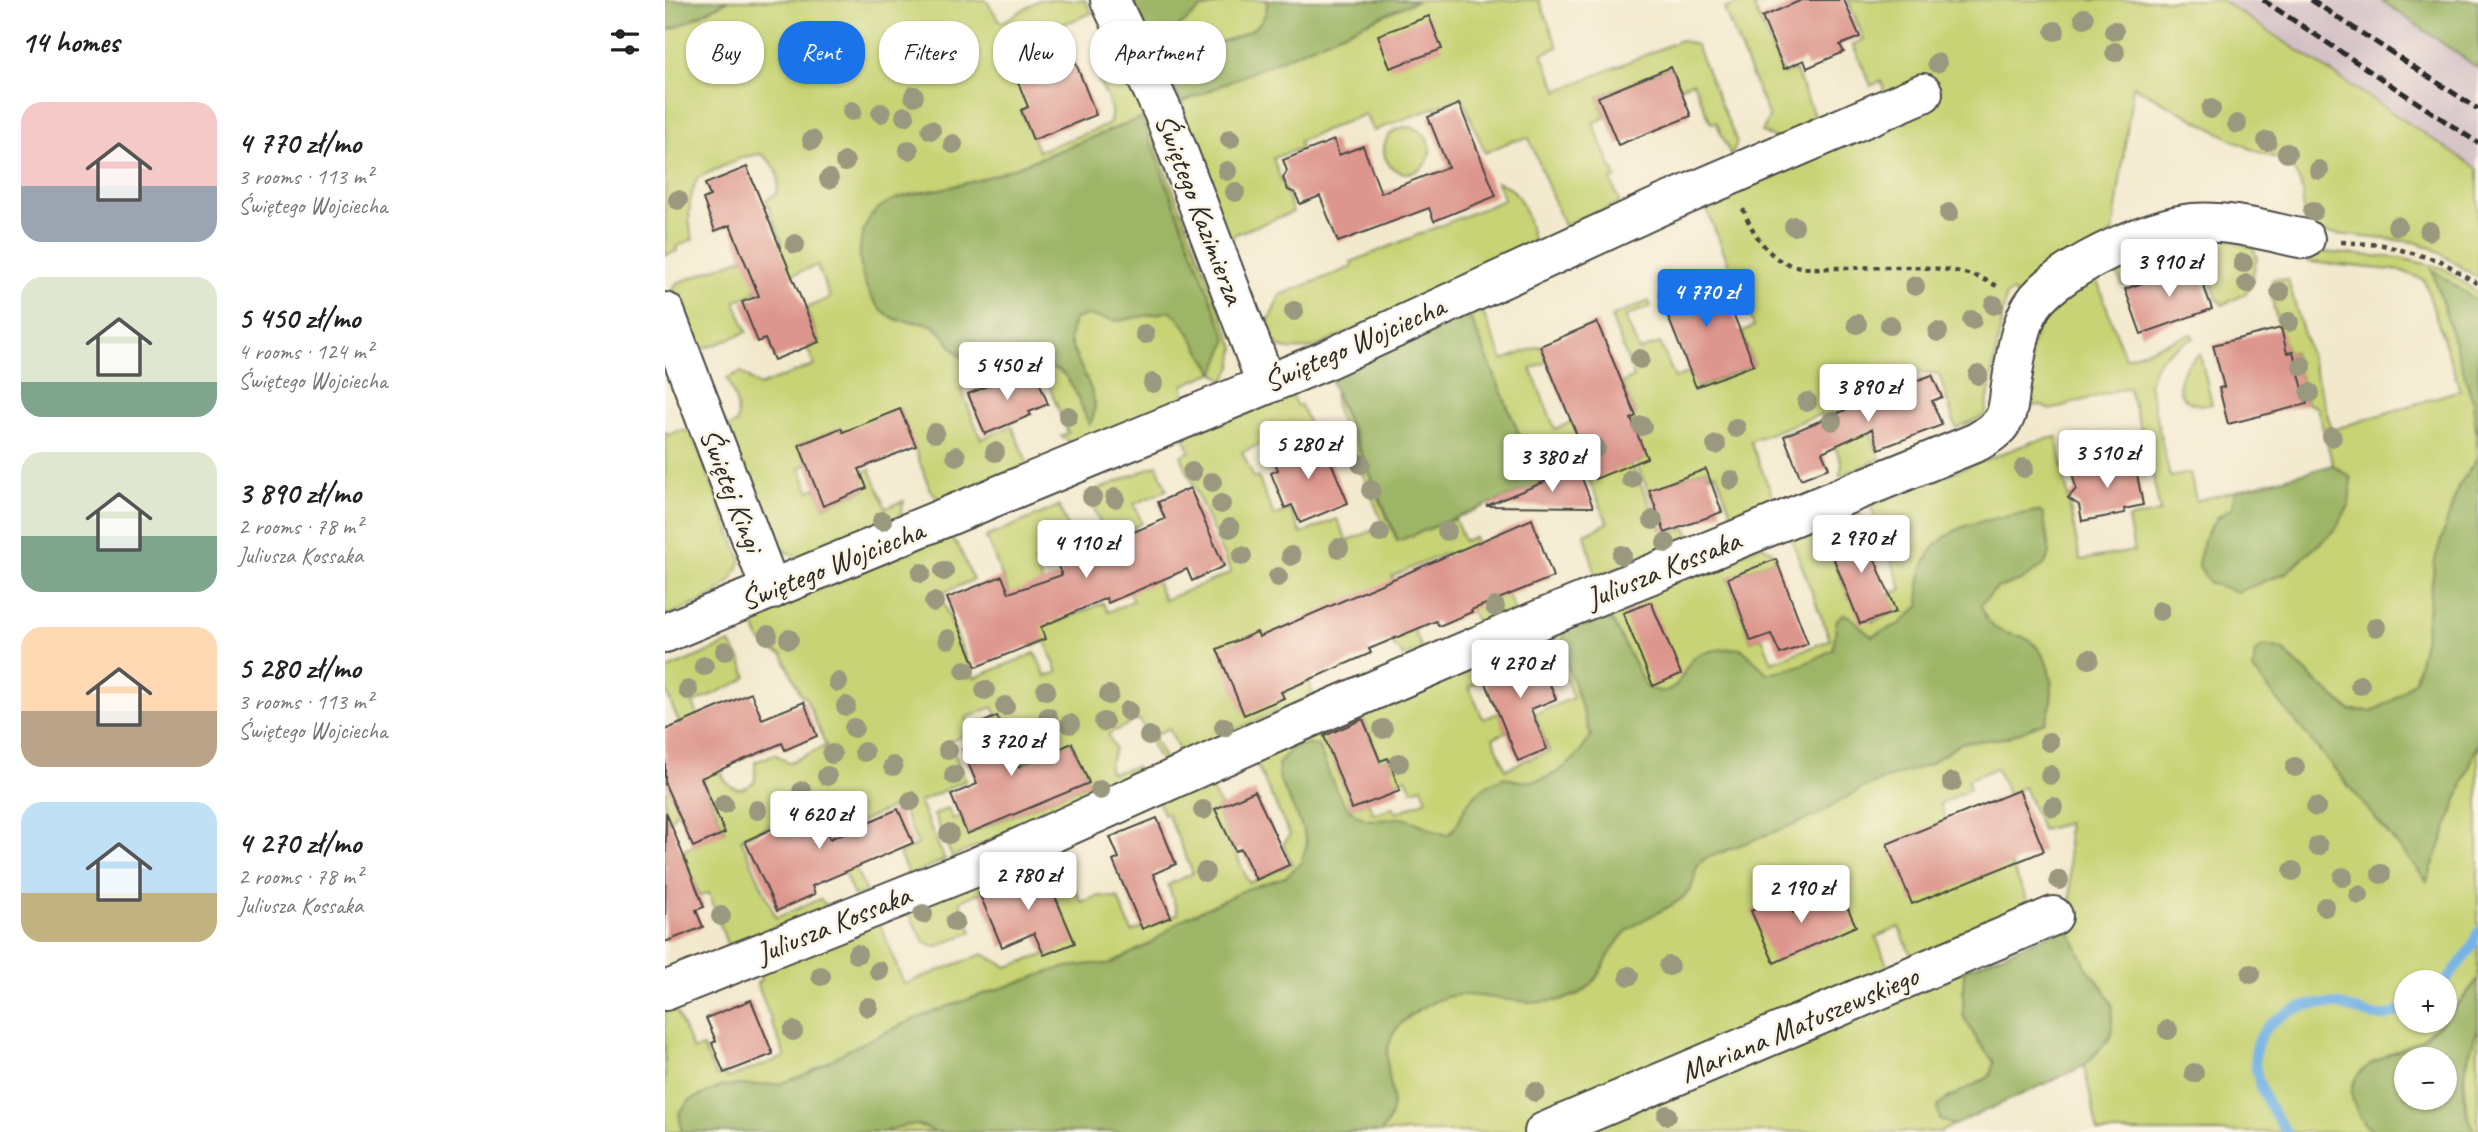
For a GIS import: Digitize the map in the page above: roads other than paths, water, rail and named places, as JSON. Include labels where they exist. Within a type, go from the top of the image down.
[{"type":"street","name":"Świętego Kazimierza","points":[[1110,0],[1163,112],[1266,383]]},
{"type":"street","name":"Świętego Wojciecha","points":[[665,633],[1324,361],[1729,176],[1923,93]]},
{"type":"street","name":"Juliusza Kossaka","points":[[665,991],[976,867],[1309,718],[1536,621],[1977,442],[1992,433],[2003,421],[2021,334],[2028,311],[2041,293],[2057,279],[2120,246],[2161,230],[2193,223],[2223,223],[2305,239]]},
{"type":"street","name":"Świętej Kingi","points":[[665,312],[771,590]]},
{"type":"street","name":"Mariana Matuszewskiego","points":[[1544,1132],[2053,916]]},
{"type":"waterway","points":[[2454,970],[2470,950],[2478,932]]},
{"type":"waterway","points":[[2287,1132],[2268,1103],[2256,1072],[2258,1041],[2267,1028],[2282,1016],[2313,1004],[2339,1005],[2380,1016],[2394,1014]]},
{"type":"railway","points":[[2263,0],[2478,143]]},
{"type":"railway","points":[[2311,0],[2478,109]]}]
